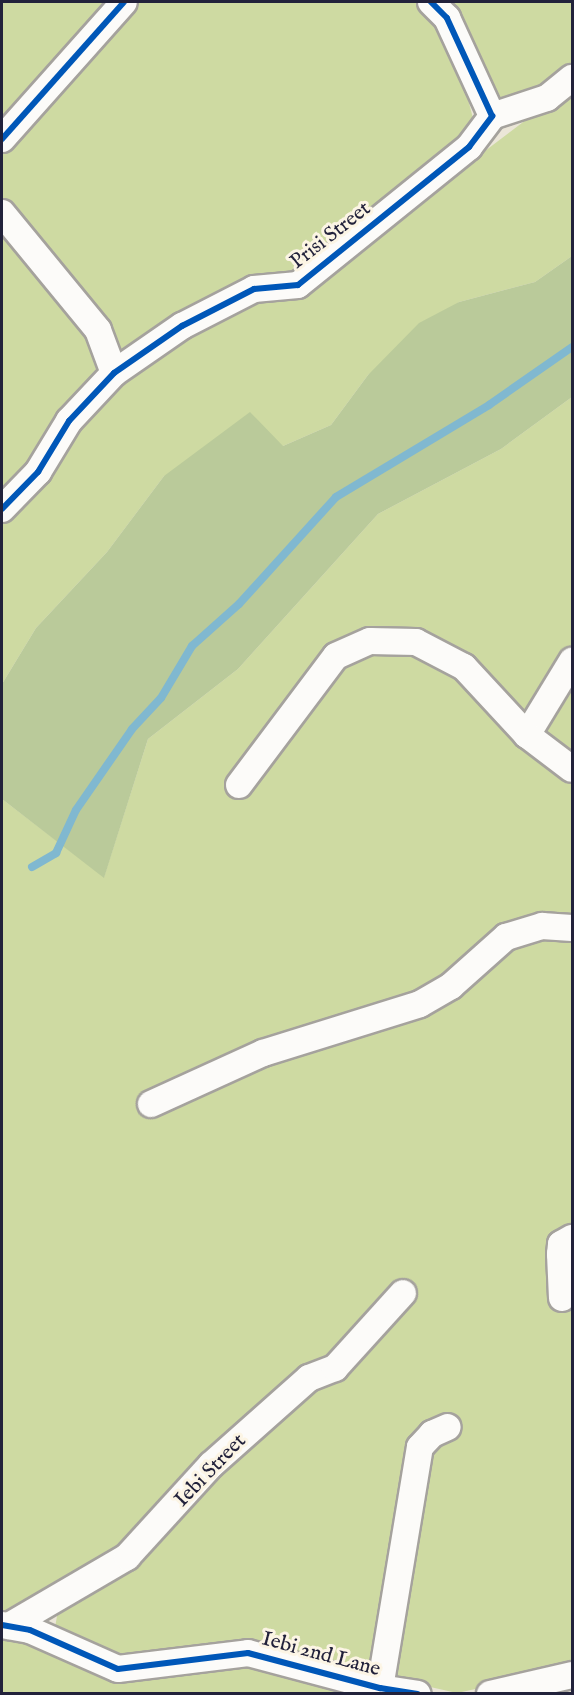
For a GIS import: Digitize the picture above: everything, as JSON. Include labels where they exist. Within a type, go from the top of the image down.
[{"type":"street","points":[[2,139],[124,2]]},
{"type":"street","points":[[431,2],[447,18],[492,116],[547,98],[573,78]]},
{"type":"street","name":"Prisi Street","points":[[2,509],[38,472],[69,421],[114,374],[182,326],[254,289],[298,285],[469,147],[492,116]]},
{"type":"street","points":[[2,213],[98,330],[114,374]]},
{"type":"street","points":[[239,785],[336,656],[370,641],[416,642],[464,666],[527,735],[573,769]]},
{"type":"street","points":[[527,735],[573,661]]},
{"type":"street","points":[[151,1104],[263,1053],[420,1005],[451,986],[506,937],[542,926],[573,928]]},
{"type":"street","points":[[562,1298],[561,1244],[573,1238]]},
{"type":"street","name":"Iebi Street","points":[[5,1626],[127,1557],[211,1465],[309,1378],[335,1368],[403,1293]]},
{"type":"street","points":[[401,1692],[420,1447],[432,1434],[448,1427]]},
{"type":"street","name":"Iebi 2nd Lane","points":[[5,1626],[30,1630],[118,1669],[248,1653],[401,1692]]},
{"type":"street","points":[[490,1694],[573,1675]]},
{"type":"green space","points":[[2,2],[114,2],[2,126]]},
{"type":"green space","points":[[134,2],[424,2],[431,7],[463,80],[474,122],[467,142],[302,275],[120,359],[2,204],[2,151]]},
{"type":"green space","points":[[442,2],[572,2],[572,67],[544,90],[501,100]]},
{"type":"green space","points":[[572,85],[572,256],[535,282],[459,302],[368,375],[331,425],[283,446],[164,476],[107,552],[36,628],[2,684],[2,519],[121,377],[181,332],[340,261]]},
{"type":"green space","points":[[2,233],[87,325],[103,362],[92,382],[2,503]]},
{"type":"green space","points":[[572,256],[572,397],[501,449],[378,514],[238,669],[148,739],[104,878],[2,799],[2,684],[36,628],[107,552],[164,476],[250,412],[283,446],[331,425],[368,375],[419,323],[459,302],[535,282]]},
{"type":"green space","points":[[572,397],[572,1668],[457,1693],[247,1646],[206,1643],[146,1655],[97,1651],[63,1640],[55,1627],[58,1611],[131,1541],[2,1617],[2,799],[104,877],[148,739],[238,669],[378,514],[501,449]]},
{"type":"green space","points":[[2,1633],[113,1676],[242,1661],[371,1693],[2,1693]]},
{"type":"waterway","points":[[32,867],[56,853],[76,810],[132,729],[161,698],[192,646],[239,604],[336,497],[489,405],[572,347]]},
{"type":"cycle path","points":[[2,139],[124,2]]},
{"type":"cycle path","points":[[2,509],[38,472],[69,421],[114,373],[182,326],[254,289],[298,285],[469,147],[492,116],[447,18],[431,2]]},
{"type":"cycle path","points":[[2,1625],[30,1630],[118,1669],[248,1653],[380,1688],[418,1694]]}]
